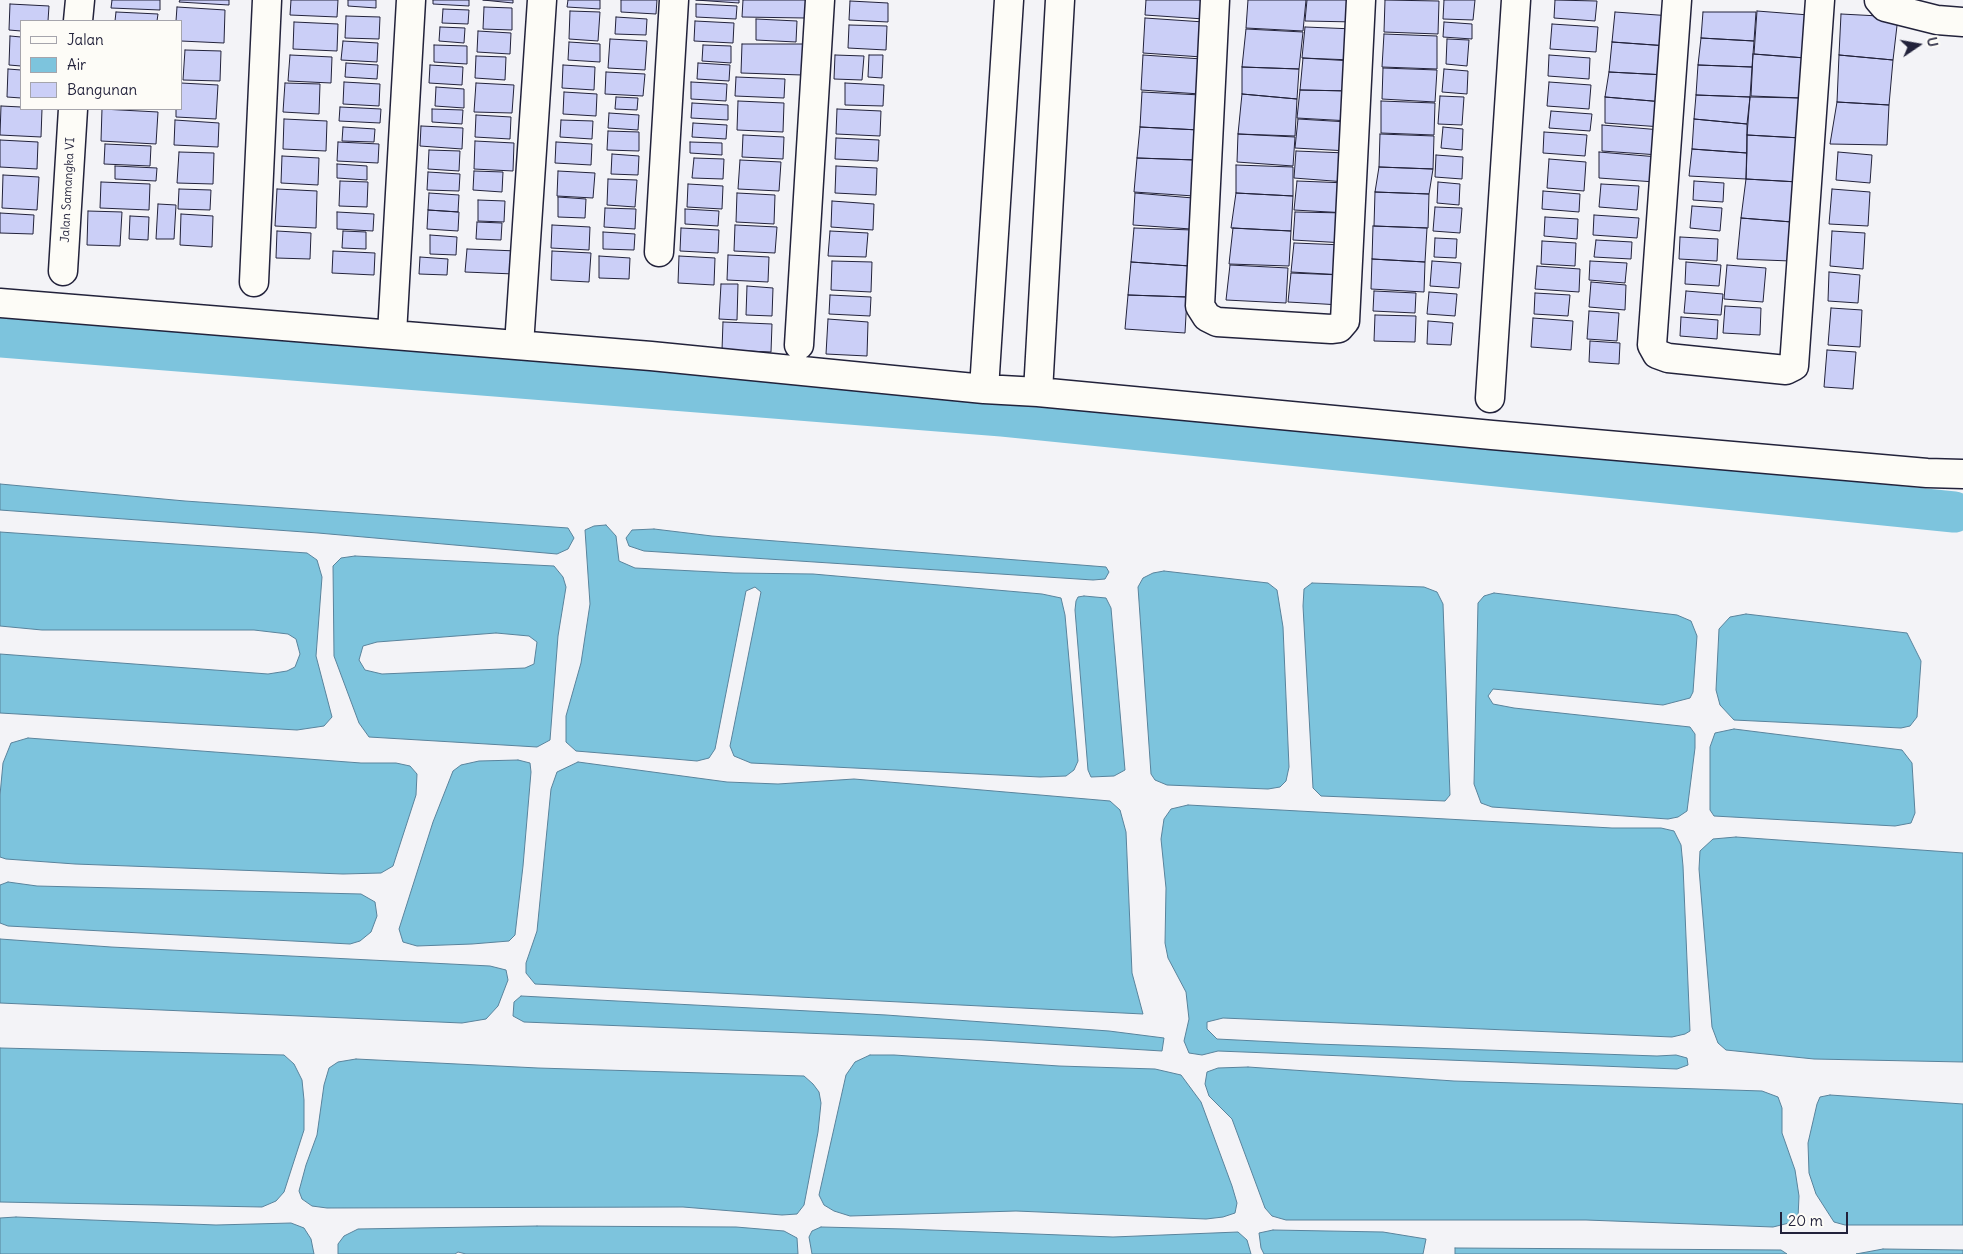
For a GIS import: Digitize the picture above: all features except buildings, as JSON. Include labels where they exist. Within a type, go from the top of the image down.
[{"type":"street","points":[[78,20],[80,0]]},
{"type":"street","points":[[254,282],[267,0]]},
{"type":"street","points":[[392,334],[411,0]]},
{"type":"street","points":[[519,345],[542,0]]},
{"type":"street","points":[[659,252],[674,0]]},
{"type":"street","points":[[799,345],[820,0]]},
{"type":"street","points":[[984,389],[1009,0]]},
{"type":"street","points":[[1038,392],[1060,0]]},
{"type":"street","points":[[1215,0],[1200,306],[1207,317],[1218,322],[1331,329],[1339,328],[1345,321],[1361,0]]},
{"type":"street","points":[[1490,398],[1516,0]]},
{"type":"street","points":[[1677,0],[1652,345],[1657,354],[1668,358],[1786,370],[1794,366],[1820,0]]},
{"type":"street","points":[[1879,0],[1884,7],[1946,14]]},
{"type":"street","name":"Jalan Samangka VI","points":[[63,271],[73,110]]},
{"type":"street","points":[[0,303],[651,356],[984,389],[1038,392],[1492,435],[1927,473],[1963,474]]},
{"type":"water","points":[[0,484],[185,501],[568,528],[574,538],[568,549],[557,554],[318,533],[0,510]]},
{"type":"water","points":[[606,525],[616,536],[619,561],[635,568],[734,573],[813,574],[1042,594],[1061,598],[1065,615],[1078,761],[1074,770],[1066,776],[1040,777],[751,763],[734,756],[730,746],[761,592],[755,587],[746,591],[715,749],[709,758],[697,761],[576,751],[566,742],[566,716],[581,663],[590,604],[585,530],[594,526]]},
{"type":"water","points":[[654,529],[712,536],[1106,567],[1109,572],[1105,579],[1093,580],[644,551],[629,546],[626,538],[632,530]]},
{"type":"water","points":[[0,532],[307,553],[317,560],[322,577],[316,656],[332,717],[324,726],[297,730],[0,713],[0,654],[268,674],[287,671],[295,667],[300,654],[296,639],[288,634],[254,630],[42,630],[0,626]]},
{"type":"water","points":[[355,556],[554,566],[563,577],[566,587],[558,636],[550,740],[537,747],[369,737],[359,723],[334,656],[333,566],[341,558]],"holes":[[[496,633],[529,636],[537,642],[534,664],[525,668],[382,674],[365,670],[359,660],[363,646],[377,642]]]},
{"type":"water","points":[[1164,571],[1268,583],[1277,590],[1283,627],[1289,767],[1286,781],[1280,787],[1268,789],[1167,785],[1155,780],[1151,774],[1138,587],[1143,578],[1153,573]]},
{"type":"water","points":[[1312,583],[1424,587],[1437,592],[1443,604],[1450,795],[1445,801],[1321,796],[1313,788],[1303,606],[1304,589]]},
{"type":"water","points":[[1494,593],[1677,615],[1691,621],[1697,636],[1693,692],[1690,698],[1663,705],[1493,689],[1488,696],[1493,704],[1514,708],[1690,727],[1695,734],[1695,748],[1687,811],[1678,817],[1668,819],[1492,807],[1481,803],[1474,784],[1478,603],[1484,596]]},
{"type":"water","points":[[1078,597],[1106,598],[1111,608],[1125,770],[1114,776],[1091,777],[1088,770],[1075,610]]},
{"type":"water","points":[[1746,614],[1907,633],[1921,661],[1917,717],[1910,726],[1901,728],[1734,720],[1720,705],[1716,690],[1719,629],[1730,617]]},
{"type":"water","points":[[1734,729],[1902,750],[1912,763],[1915,813],[1911,823],[1895,826],[1714,816],[1710,810],[1710,747],[1715,733]]},
{"type":"water","points":[[28,738],[361,763],[396,763],[410,766],[417,774],[416,795],[393,866],[381,873],[343,874],[75,864],[6,859],[0,857],[0,795],[3,763],[11,743]]},
{"type":"water","points":[[518,760],[530,763],[531,772],[515,935],[509,941],[472,944],[417,946],[403,942],[399,929],[433,822],[453,771],[461,765],[479,761]]},
{"type":"water","points":[[578,762],[727,782],[778,784],[854,779],[1110,801],[1120,810],[1126,832],[1132,973],[1143,1014],[535,984],[526,973],[526,963],[537,931],[551,789],[557,772]]},
{"type":"water","points":[[1188,805],[1612,828],[1661,828],[1674,831],[1681,845],[1683,866],[1690,1031],[1685,1034],[1672,1037],[1223,1018],[1207,1022],[1207,1029],[1217,1039],[1657,1056],[1676,1055],[1687,1058],[1688,1065],[1677,1069],[1218,1051],[1202,1055],[1189,1053],[1184,1041],[1189,1019],[1186,992],[1168,958],[1165,943],[1166,888],[1161,839],[1164,819],[1171,809]]},
{"type":"water","points":[[1736,837],[1963,853],[1963,1062],[1814,1059],[1726,1050],[1718,1043],[1712,1027],[1699,869],[1700,851],[1713,839]]},
{"type":"water","points":[[8,882],[37,886],[361,894],[375,902],[377,916],[371,932],[360,941],[350,944],[8,926],[0,923],[0,885]]},
{"type":"water","points":[[0,939],[111,947],[490,966],[506,970],[508,980],[498,1006],[486,1019],[462,1023],[0,1003]]},
{"type":"water","points":[[521,996],[886,1015],[1109,1031],[1164,1038],[1162,1051],[982,1040],[524,1022],[513,1016],[514,1002]]},
{"type":"water","points":[[0,1048],[284,1055],[294,1064],[302,1080],[304,1130],[284,1192],[276,1201],[262,1207],[0,1202]]},
{"type":"water","points":[[870,1055],[1059,1066],[1155,1069],[1181,1075],[1201,1102],[1232,1186],[1237,1203],[1235,1213],[1206,1219],[1016,1211],[850,1216],[834,1211],[824,1205],[819,1195],[846,1075],[855,1062]]},
{"type":"water","points":[[356,1059],[538,1068],[804,1076],[819,1092],[821,1103],[818,1132],[804,1205],[797,1214],[782,1215],[683,1207],[327,1208],[312,1206],[302,1199],[299,1191],[317,1135],[324,1085],[329,1068],[338,1062]]},
{"type":"water","points":[[1248,1067],[1454,1081],[1762,1091],[1778,1097],[1782,1108],[1782,1133],[1795,1170],[1799,1196],[1798,1218],[1789,1223],[1773,1227],[1586,1220],[1286,1220],[1272,1216],[1265,1208],[1232,1119],[1209,1096],[1205,1084],[1207,1072],[1218,1068]]},
{"type":"water","points":[[1830,1095],[1963,1104],[1963,1225],[1845,1225],[1834,1222],[1816,1194],[1809,1173],[1808,1143],[1820,1097]]},
{"type":"water","points":[[16,1217],[216,1225],[291,1223],[304,1228],[311,1239],[314,1254],[0,1254],[0,1218]]},
{"type":"water","points":[[537,1226],[736,1227],[784,1231],[797,1238],[798,1254],[466,1254],[458,1252],[455,1254],[338,1254],[338,1244],[344,1236],[358,1229]]},
{"type":"water","points":[[821,1227],[1113,1237],[1238,1232],[1247,1240],[1251,1254],[812,1254],[809,1237],[812,1231]]},
{"type":"water","points":[[1273,1230],[1383,1232],[1426,1239],[1423,1254],[1264,1254],[1261,1248],[1259,1233]]},
{"type":"water","points":[[1455,1248],[1781,1250],[1787,1254],[1455,1254]]},
{"type":"water","points":[[1883,1249],[1963,1250],[1963,1254],[1856,1254]]},
{"type":"waterway","points":[[0,337],[1002,416],[1954,512]]}]
